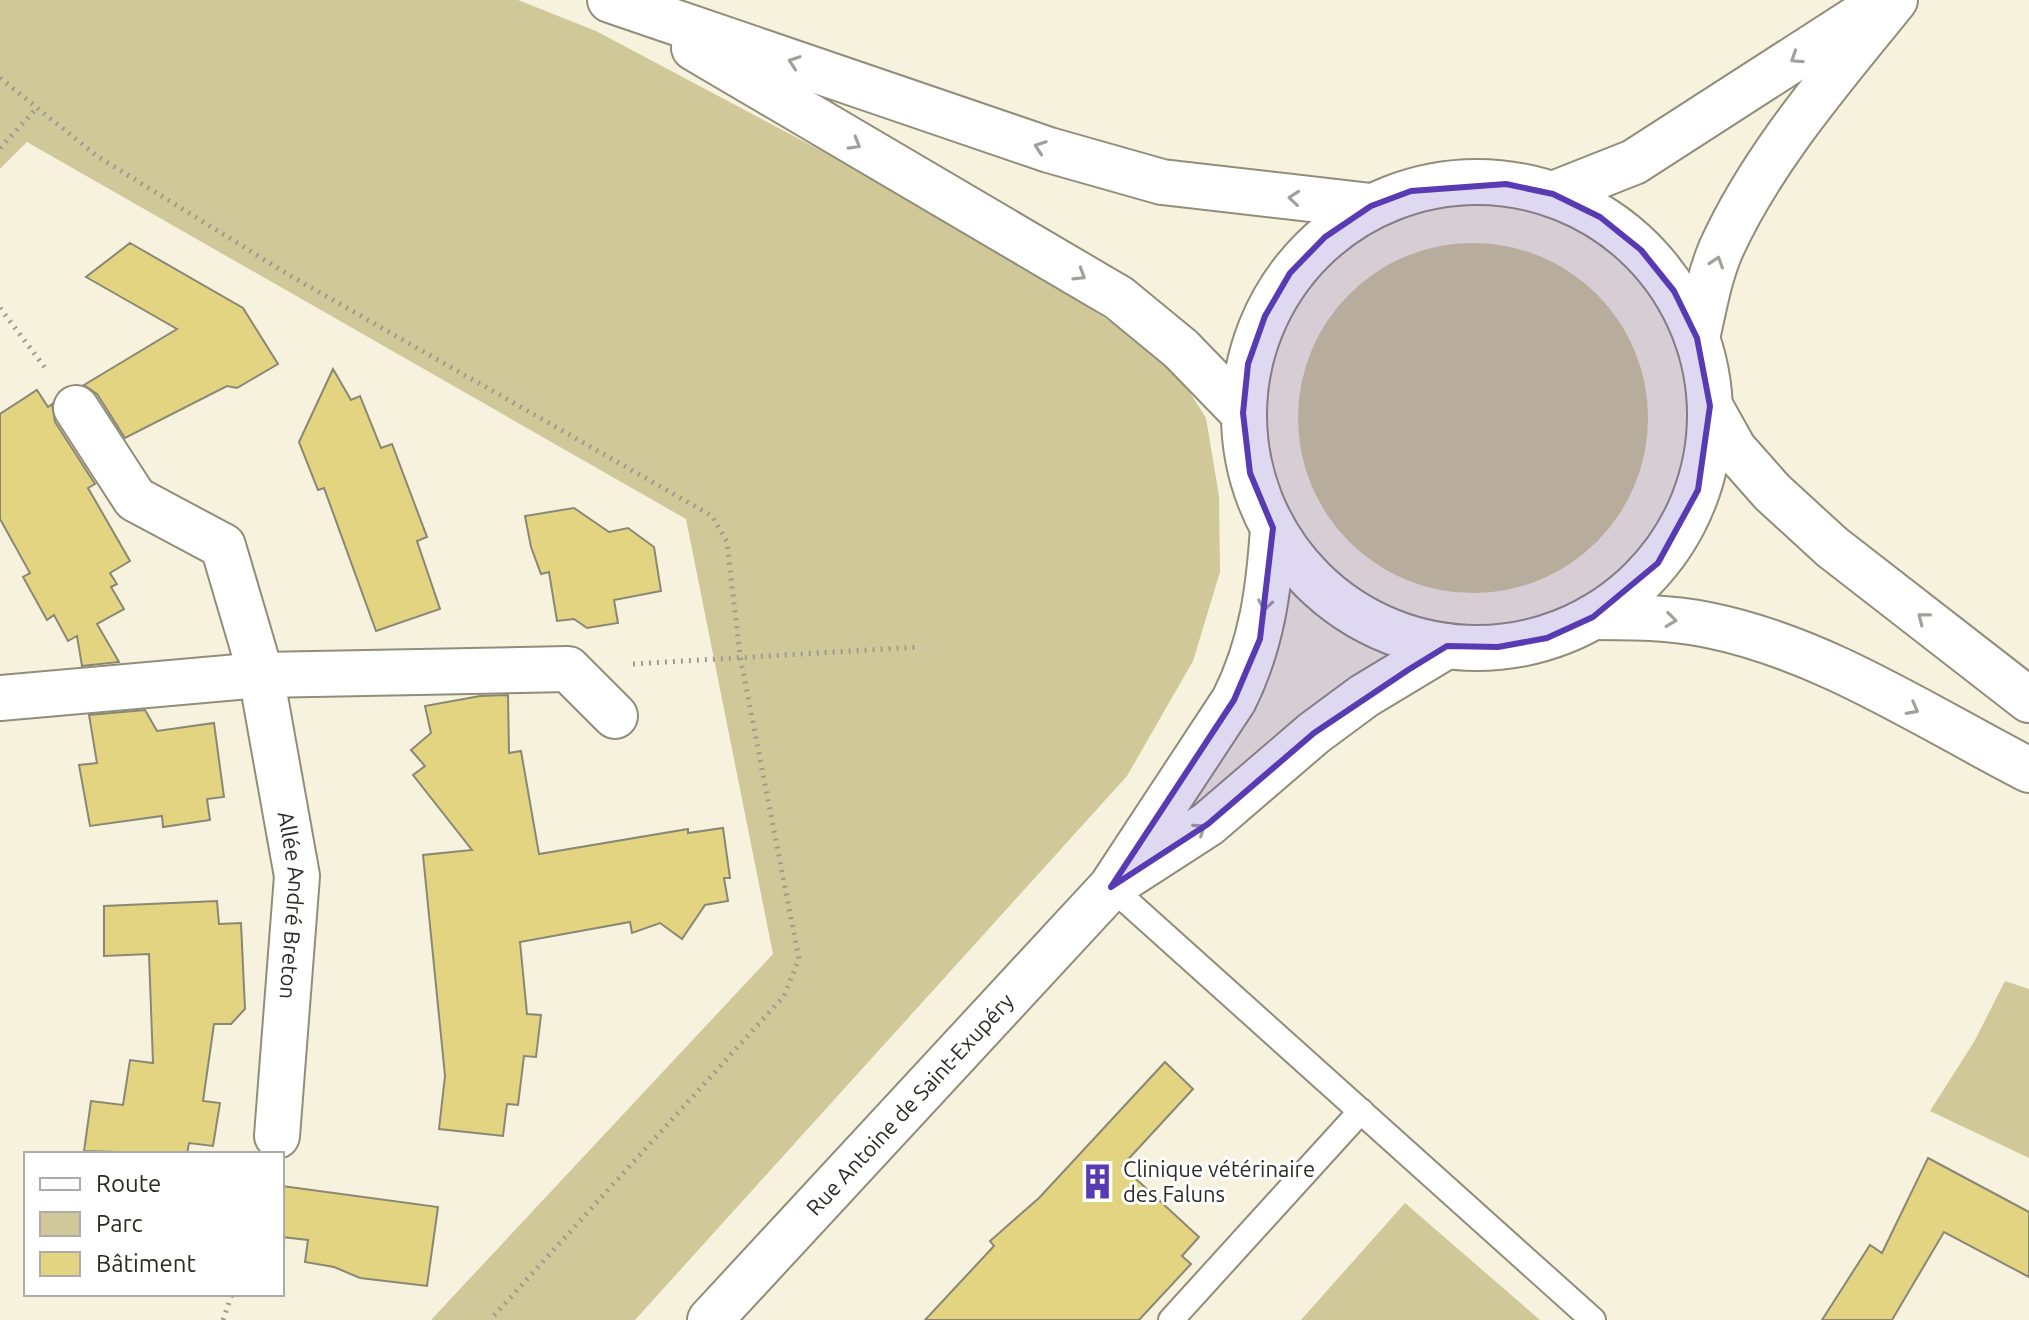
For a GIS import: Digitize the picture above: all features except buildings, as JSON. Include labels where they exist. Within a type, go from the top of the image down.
[{"type":"main road","points":[[1553,194],[1634,162],[1885,0]]},
{"type":"main road","points":[[1697,338],[1720,252],[1739,214],[1815,100],[1895,0]]},
{"type":"main road","points":[[615,2],[1049,150],[1162,182],[1371,206]]},
{"type":"main road","points":[[615,2],[1119,298],[1181,349],[1243,413]]},
{"type":"main road","points":[[1458,182],[1506,184],[1553,194],[1600,217],[1641,250],[1674,291],[1697,338],[1710,406],[1708,449],[1698,490],[1681,528],[1648,573],[1593,617],[1547,638],[1498,647],[1447,646],[1394,633],[1346,608],[1305,572],[1273,528],[1250,473],[1243,413],[1248,364],[1265,316],[1290,273],[1325,237],[1371,206],[1411,191],[1458,182]]},
{"type":"main road","points":[[1710,406],[1734,449],[1772,492],[1832,547],[2029,700]]},
{"type":"main road","name":"Allée André Breton","points":[[76,408],[135,499],[223,546],[261,675],[297,876],[277,1136]]},
{"type":"main road","name":"Rue Antoine de Saint-Exupéry","points":[[711,1320],[1111,887],[1234,700],[1249,670],[1260,639],[1273,528]]},
{"type":"main road","points":[[1593,617],[1647,617],[1708,625],[1776,644],[1835,669],[2029,770]]},
{"type":"main road","name":"Rue Antoine de Saint-Exupéry","points":[[1111,887],[1208,824],[1314,733],[1364,696],[1447,646]]},
{"type":"main road","points":[[0,698],[261,675],[568,669],[615,716]]},
{"type":"lane","points":[[1111,887],[1593,1320]]},
{"type":"lane","points":[[1171,1320],[1361,1111]]},
{"type":"path","points":[[0,78],[97,156],[289,275],[712,516],[727,542],[740,656],[799,959],[784,996],[774,1008],[490,1320]]},
{"type":"path","points":[[0,148],[36,109]]},
{"type":"path","points":[[0,308],[76,408]]},
{"type":"path","points":[[568,669],[919,647]]},
{"type":"path","points":[[223,1320],[231,1296]]},
{"type":"highlighted area","points":[[1506,184],[1553,194],[1600,217],[1641,250],[1674,291],[1697,338],[1710,406],[1698,490],[1658,563],[1593,617],[1547,638],[1498,647],[1447,646],[1314,733],[1208,824],[1111,887],[1234,700],[1260,639],[1273,528],[1250,473],[1243,413],[1248,364],[1265,316],[1290,273],[1325,237],[1371,206],[1411,191]]},
{"type":"green space","points":[[0,0],[518,0],[596,31],[899,192],[1047,280],[1130,335],[1182,380],[1206,418],[1219,496],[1220,572],[1193,661],[1127,776],[635,1320],[431,1320],[773,954],[686,519],[27,142],[0,169]]},
{"type":"green space","points":[[1473,243],[1507,246],[1540,256],[1570,273],[1597,294],[1618,321],[1635,351],[1645,384],[1648,418],[1645,452],[1635,485],[1618,515],[1597,542],[1570,563],[1540,580],[1507,590],[1473,593],[1439,590],[1406,580],[1376,563],[1349,542],[1328,515],[1311,485],[1301,452],[1298,418],[1301,384],[1311,351],[1328,321],[1349,294],[1376,273],[1406,256],[1439,246]]},
{"type":"green space","points":[[2005,981],[2029,989],[2029,1158],[1930,1111],[1974,1042]]},
{"type":"green space","points":[[1405,1203],[1540,1320],[1301,1320]]},
{"type":"place","name":"Clinique vétérinaire des Faluns","points":[[1097,1182]]}]
